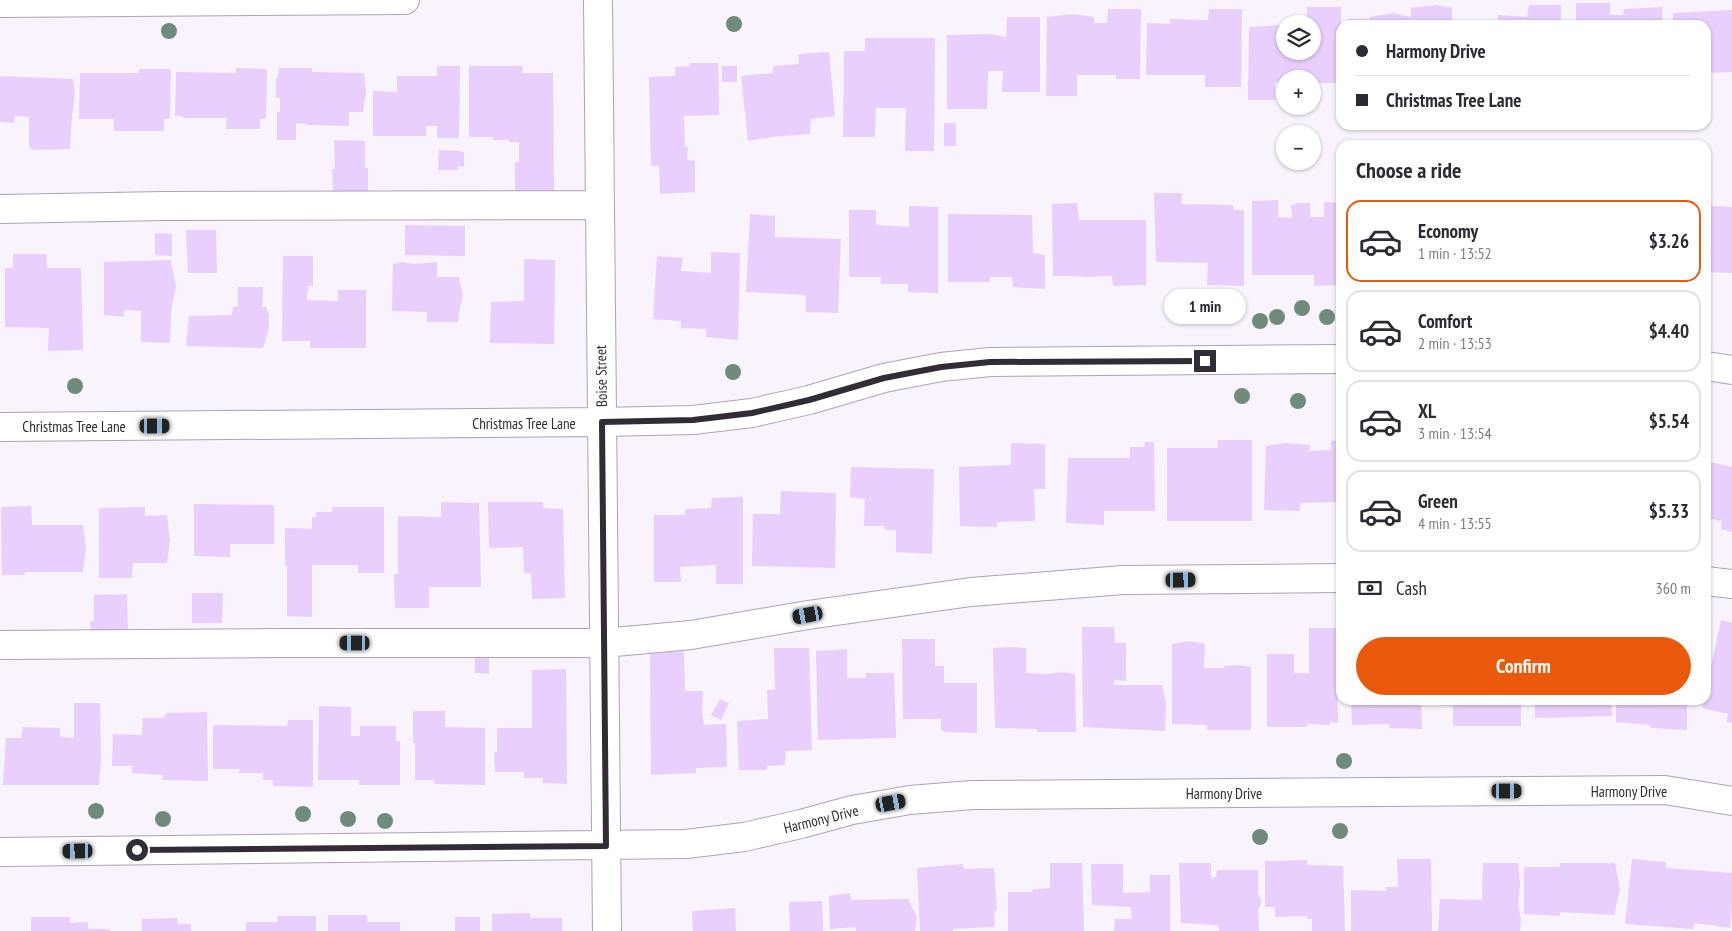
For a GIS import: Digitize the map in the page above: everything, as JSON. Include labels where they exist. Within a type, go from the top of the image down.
[{"type":"street","points":[[0,3],[405,0]]},
{"type":"street","name":"Boise Street","points":[[598,0],[607,931]]},
{"type":"street","points":[[0,209],[174,206],[600,205]]},
{"type":"street","name":"Christmas Tree Lane","points":[[0,427],[693,420],[752,413],[809,400],[884,378],[941,367],[990,362],[1336,360]]},
{"type":"street","points":[[1711,367],[1732,370]]},
{"type":"street","points":[[0,645],[604,643],[691,635],[808,615],[971,592],[1123,580],[1336,578]]},
{"type":"street","points":[[1711,582],[1732,584]]},
{"type":"street","name":"Harmony Drive","points":[[0,852],[686,844],[744,837],[862,808],[910,800],[972,795],[1665,790],[1732,801]]},
{"type":"building","points":[[1576,3],[1610,3],[1610,15],[1623,15],[1624,9],[1662,7],[1662,20],[1576,20]]},
{"type":"building","points":[[1436,5],[1452,8],[1452,20],[1348,20],[1369,19],[1370,17],[1393,13],[1411,17],[1411,8]]},
{"type":"building","points":[[1529,5],[1561,5],[1561,20],[1498,20],[1498,15],[1527,17]]},
{"type":"building","points":[[1307,7],[1341,7],[1341,20],[1336,20],[1336,83],[1321,83],[1321,70],[1276,70],[1275,100],[1248,100],[1249,27],[1276,26],[1276,60],[1321,60],[1321,15],[1307,15]]},
{"type":"building","points":[[1108,9],[1141,9],[1140,79],[1116,79],[1116,75],[1077,75],[1077,96],[1046,96],[1047,17],[1074,14],[1094,17],[1094,23],[1107,23]]},
{"type":"building","points":[[1209,9],[1242,9],[1241,87],[1205,87],[1205,75],[1146,75],[1147,23],[1170,24],[1170,19],[1208,20]]},
{"type":"building","points":[[1732,10],[1732,72],[1711,73],[1711,20],[1673,20],[1673,13]]},
{"type":"building","points":[[1007,17],[1040,17],[1040,92],[1002,92],[1003,71],[988,71],[987,109],[947,109],[947,35],[988,34],[1006,37]]},
{"type":"building","points":[[865,38],[935,38],[934,151],[905,151],[906,108],[876,108],[875,137],[843,137],[844,51],[865,51]]},
{"type":"building","points":[[829,52],[835,116],[811,119],[810,134],[748,141],[741,76],[773,73],[773,66],[799,64],[798,54]]},
{"type":"building","points":[[690,63],[718,63],[719,115],[684,116],[685,147],[688,147],[687,160],[695,161],[695,192],[660,194],[659,166],[651,166],[649,77],[675,76],[675,67],[690,66]]},
{"type":"building","points":[[437,66],[460,66],[459,138],[437,138],[437,126],[426,126],[426,136],[373,136],[373,91],[397,92],[397,76],[437,76]]},
{"type":"building","points":[[469,66],[523,66],[522,73],[553,73],[554,193],[515,192],[515,162],[519,162],[519,142],[493,140],[493,137],[469,137]]},
{"type":"building","points":[[722,66],[737,66],[737,82],[722,82]]},
{"type":"building","points":[[236,68],[267,69],[266,119],[260,119],[260,129],[226,129],[227,118],[183,118],[183,116],[175,116],[176,72],[236,73]]},
{"type":"building","points":[[279,68],[312,68],[312,72],[364,73],[366,92],[363,112],[349,112],[349,126],[296,123],[296,140],[277,140],[277,112],[280,112],[280,98],[276,98],[276,78],[278,78]]},
{"type":"building","points":[[139,69],[171,69],[170,119],[164,119],[164,131],[114,131],[114,119],[79,119],[80,73],[139,73]]},
{"type":"building","points":[[0,76],[73,79],[75,94],[70,149],[32,150],[29,146],[29,117],[15,116],[14,123],[0,122]]},
{"type":"building","points":[[944,123],[956,123],[956,146],[944,146]]},
{"type":"building","points":[[334,140],[365,141],[365,168],[368,168],[368,194],[333,194],[332,169],[335,169]]},
{"type":"building","points":[[439,150],[464,152],[464,167],[458,166],[458,170],[438,170]]},
{"type":"building","points":[[1154,193],[1182,193],[1181,204],[1233,205],[1234,210],[1244,210],[1244,286],[1207,285],[1208,263],[1156,262]]},
{"type":"building","points":[[1278,200],[1278,217],[1292,218],[1291,205],[1295,205],[1295,203],[1310,203],[1310,217],[1324,217],[1324,202],[1336,203],[1336,285],[1314,286],[1314,275],[1252,275],[1252,201]]},
{"type":"building","points":[[1077,203],[1079,220],[1146,220],[1146,285],[1113,286],[1112,276],[1053,276],[1052,204]]},
{"type":"building","points":[[909,206],[938,207],[938,293],[908,292],[908,284],[881,284],[881,277],[849,277],[849,210],[876,210],[876,225],[909,227]]},
{"type":"building","points":[[1711,206],[1732,207],[1732,273],[1711,272]]},
{"type":"building","points":[[750,214],[775,216],[775,237],[841,239],[838,313],[806,312],[806,295],[746,292]]},
{"type":"building","points":[[948,214],[1032,215],[1033,253],[1045,255],[1045,289],[1013,287],[1012,277],[990,277],[990,282],[948,282]]},
{"type":"building","points":[[405,225],[465,226],[465,256],[405,255]]},
{"type":"building","points":[[186,230],[216,230],[217,273],[188,273]]},
{"type":"building","points":[[155,233],[172,234],[172,256],[155,255]]},
{"type":"building","points":[[711,252],[740,253],[738,340],[706,337],[706,329],[681,328],[681,321],[653,319],[657,256],[683,258],[681,271],[711,273]]},
{"type":"building","points":[[13,254],[46,254],[47,268],[81,268],[83,350],[48,351],[49,328],[5,327],[5,268],[13,268]]},
{"type":"building","points":[[283,256],[313,256],[313,286],[308,286],[307,300],[338,301],[338,290],[366,290],[366,348],[310,348],[310,341],[282,341]]},
{"type":"building","points":[[524,259],[555,260],[554,344],[490,343],[491,302],[524,301]]},
{"type":"building","points":[[171,260],[176,287],[171,311],[170,343],[141,342],[141,311],[124,310],[124,317],[104,315],[104,262]]},
{"type":"building","points":[[403,262],[414,264],[437,262],[437,277],[459,277],[463,296],[458,322],[427,322],[427,312],[392,311],[393,264]]},
{"type":"building","points":[[238,287],[263,287],[262,307],[266,307],[269,315],[269,328],[263,348],[186,346],[189,316],[232,315],[233,307],[238,306]]},
{"type":"building","points":[[1218,440],[1252,440],[1252,521],[1167,521],[1167,448],[1218,448]]},
{"type":"building","points":[[1336,440],[1336,502],[1300,503],[1300,511],[1264,510],[1266,446],[1285,443],[1310,445],[1309,451],[1331,450],[1331,441]]},
{"type":"building","points":[[1145,442],[1154,442],[1155,511],[1104,511],[1104,525],[1066,523],[1068,458],[1130,458],[1130,447],[1144,447]]},
{"type":"building","points":[[1011,443],[1045,444],[1045,489],[1034,489],[1035,521],[997,522],[997,527],[960,526],[959,467],[1011,465]]},
{"type":"building","points":[[1711,462],[1732,467],[1732,532],[1721,529],[1722,521],[1711,519]]},
{"type":"building","points":[[851,467],[934,469],[932,554],[896,552],[896,530],[885,530],[884,526],[864,526],[865,499],[850,497]]},
{"type":"building","points":[[781,491],[836,493],[835,568],[752,566],[753,514],[780,514]]},
{"type":"building","points":[[743,497],[743,584],[716,584],[716,565],[680,567],[681,582],[654,582],[654,515],[685,515],[685,509],[711,508],[712,498]]},
{"type":"building","points":[[441,502],[479,503],[481,587],[429,587],[429,608],[395,608],[394,574],[398,574],[398,516],[441,517]]},
{"type":"building","points":[[488,502],[543,502],[543,508],[563,509],[565,598],[532,599],[531,573],[524,573],[523,547],[489,548]]},
{"type":"building","points":[[194,504],[274,505],[274,544],[230,544],[230,557],[194,556]]},
{"type":"building","points":[[31,506],[32,525],[83,525],[86,549],[83,572],[25,572],[25,575],[2,575],[1,507]]},
{"type":"building","points":[[145,507],[145,516],[167,515],[170,540],[167,563],[133,563],[132,578],[99,578],[99,508]]},
{"type":"building","points":[[332,507],[384,507],[384,573],[358,573],[358,565],[312,565],[312,617],[287,616],[285,528],[312,529],[312,517],[316,517],[316,512],[332,512]]},
{"type":"building","points":[[192,593],[223,593],[222,623],[192,623]]},
{"type":"building","points":[[127,594],[128,634],[91,634],[90,621],[94,621],[94,595]]},
{"type":"building","points":[[1721,620],[1732,623],[1732,723],[1727,722],[1728,714],[1702,708],[1703,705],[1711,705],[1711,667]]},
{"type":"building","points":[[1082,627],[1114,627],[1115,643],[1126,643],[1126,681],[1114,680],[1114,685],[1162,685],[1166,703],[1165,731],[1083,727]]},
{"type":"building","points":[[1309,628],[1336,628],[1336,705],[1338,705],[1338,723],[1330,722],[1330,725],[1307,724],[1307,727],[1267,727],[1267,654],[1294,654],[1294,673],[1309,673]]},
{"type":"building","points":[[902,639],[935,639],[935,666],[944,666],[944,683],[977,683],[977,733],[944,732],[941,730],[941,719],[903,719]]},
{"type":"building","points":[[1189,641],[1205,644],[1204,668],[1224,668],[1224,666],[1238,665],[1251,667],[1251,730],[1207,730],[1207,725],[1172,724],[1172,644]]},
{"type":"building","points":[[774,648],[809,648],[812,750],[786,751],[785,765],[767,766],[767,770],[739,770],[737,721],[768,719],[767,690],[775,690]]},
{"type":"building","points":[[993,648],[1026,648],[1026,673],[1047,674],[1062,672],[1075,674],[1076,732],[1037,732],[1037,729],[995,728]]},
{"type":"building","points":[[847,649],[847,678],[866,678],[866,673],[894,673],[896,738],[818,740],[816,651]]},
{"type":"building","points":[[684,651],[685,691],[703,691],[702,712],[704,725],[726,724],[727,767],[696,768],[696,773],[651,775],[650,653]]},
{"type":"building","points":[[475,657],[489,657],[489,674],[475,673]]},
{"type":"building","points":[[566,669],[567,784],[543,783],[542,778],[524,778],[524,772],[495,772],[494,752],[497,752],[497,728],[532,728],[532,670]]},
{"type":"building","points":[[720,699],[729,703],[721,720],[711,715]]},
{"type":"building","points":[[74,703],[100,703],[101,761],[99,785],[3,785],[6,738],[21,738],[23,727],[60,728],[60,737],[74,738]]},
{"type":"building","points":[[1351,705],[1421,705],[1422,729],[1389,728],[1389,724],[1352,725]]},
{"type":"building","points":[[1438,705],[1521,705],[1521,726],[1453,726],[1453,706]]},
{"type":"building","points":[[1535,705],[1611,705],[1612,716],[1535,718]]},
{"type":"building","points":[[1616,705],[1687,705],[1687,730],[1651,728],[1650,725],[1616,722]]},
{"type":"building","points":[[319,706],[351,707],[351,736],[360,736],[360,726],[396,726],[396,741],[400,741],[400,785],[359,785],[359,780],[318,780]]},
{"type":"building","points":[[413,711],[445,711],[445,727],[485,728],[485,785],[434,784],[434,780],[415,780]]},
{"type":"building","points":[[207,712],[208,781],[162,780],[163,775],[132,773],[132,766],[112,766],[113,734],[142,735],[143,718],[163,718],[167,713]]},
{"type":"building","points":[[288,720],[313,720],[313,787],[273,786],[273,780],[263,780],[263,773],[239,773],[239,769],[213,769],[213,725],[287,726]]},
{"type":"building","points":[[1397,859],[1431,859],[1432,931],[1351,931],[1351,890],[1386,891],[1386,887],[1398,887]]},
{"type":"building","points":[[1632,859],[1666,862],[1666,868],[1732,873],[1730,928],[1695,923],[1693,929],[1625,924]]},
{"type":"building","points":[[1307,860],[1307,865],[1343,866],[1345,931],[1312,931],[1312,919],[1307,919],[1307,916],[1275,917],[1275,907],[1265,907],[1265,861]]},
{"type":"building","points":[[1050,863],[1082,863],[1084,931],[1008,931],[1008,892],[1032,892],[1033,889],[1050,888]]},
{"type":"building","points":[[1179,863],[1211,863],[1211,878],[1216,877],[1217,870],[1258,870],[1258,893],[1262,902],[1258,910],[1259,931],[1219,931],[1218,925],[1181,923]]},
{"type":"building","points":[[1483,863],[1518,863],[1520,931],[1438,931],[1440,899],[1482,900]]},
{"type":"building","points":[[1560,863],[1615,863],[1620,889],[1614,915],[1560,912],[1560,916],[1524,914],[1524,867],[1560,867]]},
{"type":"building","points":[[963,864],[964,869],[994,868],[997,911],[994,911],[995,927],[953,929],[953,931],[920,931],[917,868]]},
{"type":"building","points":[[1091,864],[1123,864],[1123,893],[1150,892],[1150,875],[1170,875],[1170,931],[1114,931],[1115,919],[1132,919],[1131,907],[1092,905]]},
{"type":"building","points":[[850,893],[851,900],[908,899],[917,917],[915,931],[856,931],[856,927],[830,929],[829,896]]},
{"type":"building","points":[[822,901],[823,931],[790,931],[789,902]]},
{"type":"building","points":[[735,908],[736,931],[693,931],[692,911]]},
{"type":"building","points":[[530,913],[530,918],[562,918],[562,931],[492,931],[492,914]]},
{"type":"building","points":[[328,915],[367,915],[367,922],[400,922],[400,931],[328,931]]},
{"type":"building","points":[[277,916],[316,916],[316,931],[246,931],[246,922],[278,922]]},
{"type":"building","points":[[31,917],[70,917],[70,923],[88,922],[88,929],[110,929],[110,931],[31,931]]},
{"type":"building","points":[[455,917],[480,917],[480,931],[455,931]]},
{"type":"building","points":[[177,918],[178,924],[191,924],[191,931],[142,931],[142,919]]},
{"type":"route","points":[[137,850],[606,846],[602,422],[693,420],[752,413],[809,400],[884,378],[941,367],[990,362],[1205,361]]}]
